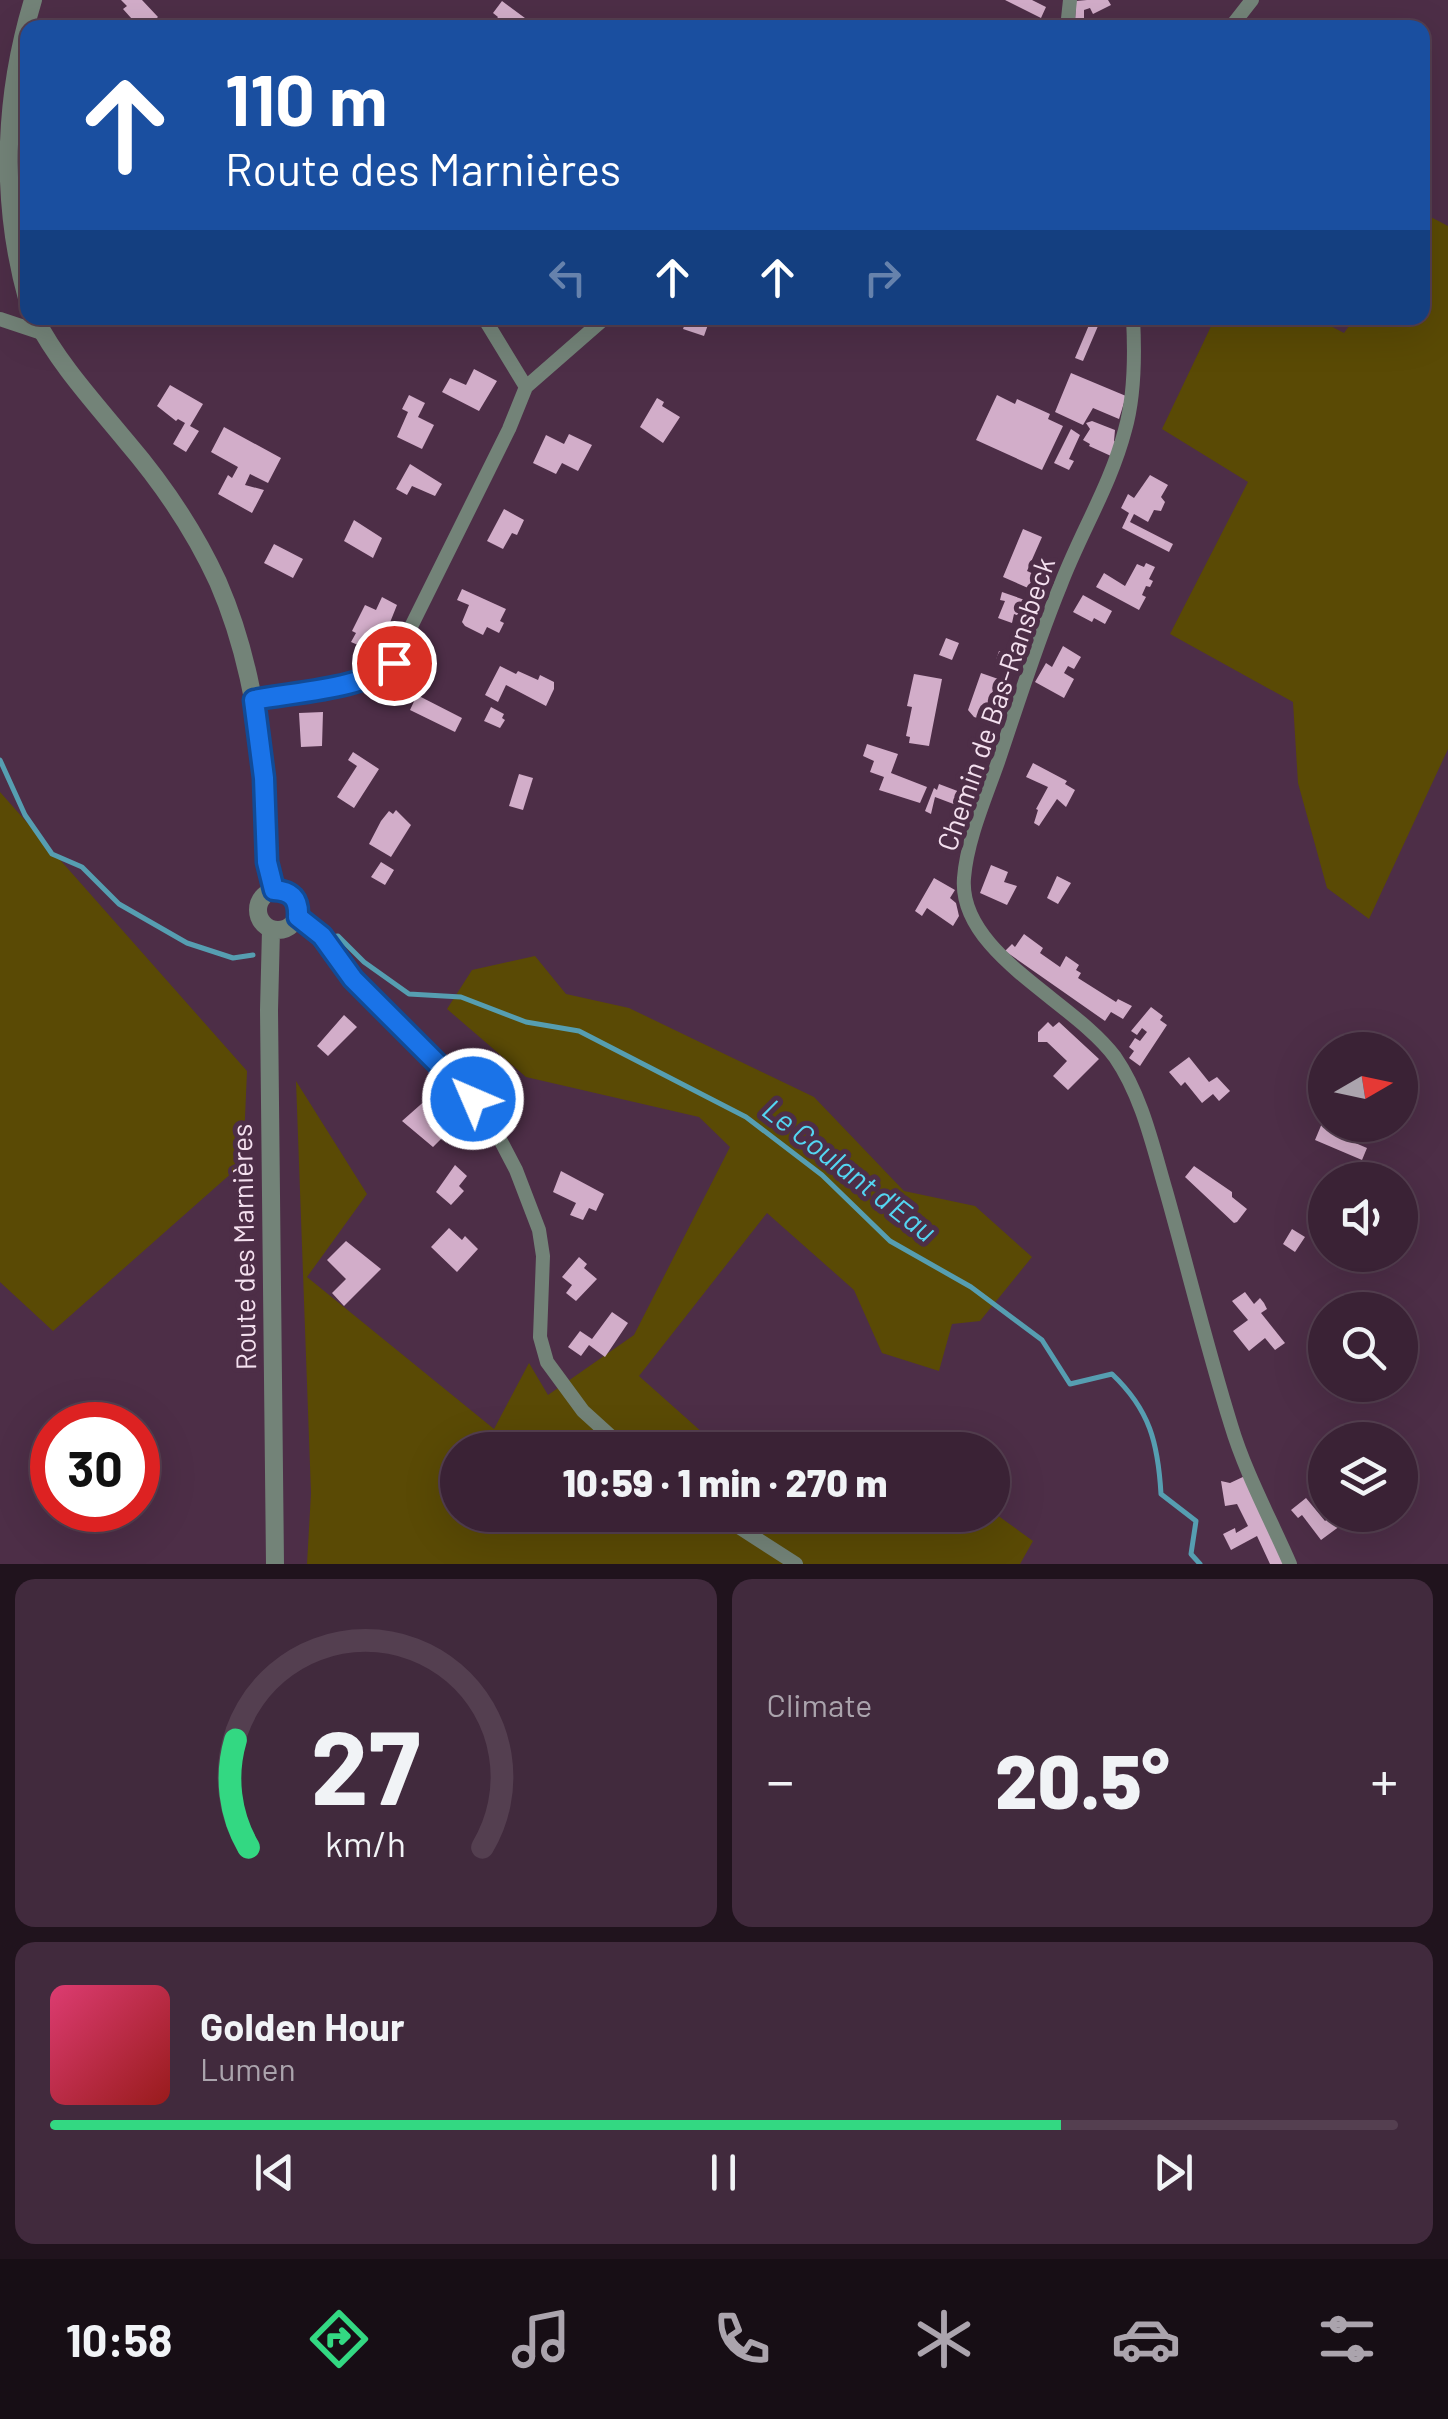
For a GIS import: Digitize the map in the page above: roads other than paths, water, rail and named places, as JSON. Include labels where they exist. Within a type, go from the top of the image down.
[{"type":"street","points":[[1236,20],[1252,0]]},
{"type":"street","points":[[20,47],[2,129],[0,177],[8,241],[20,278]]},
{"type":"street","name":"Route des Marnières","points":[[39,325],[171,499],[217,581],[247,666],[254,700],[264,778],[267,862],[274,890],[266,893],[257,908],[259,917],[271,930],[275,1564]]},
{"type":"street","points":[[488,325],[526,387]]},
{"type":"street","points":[[254,700],[360,680],[380,674],[394,663],[526,387],[597,325]]},
{"type":"street","name":"Chemin de Bas-Ransbeck","points":[[1133,325],[1131,394],[1125,430],[1114,466],[1049,614],[987,794],[968,856],[964,882],[967,907],[988,944],[1069,1010],[1114,1056],[1123,1072],[1148,1126],[1232,1428],[1290,1564]]},
{"type":"street","points":[[271,930],[287,929],[298,917],[294,896],[285,890],[274,890]]},
{"type":"street","points":[[298,917],[322,936],[353,979],[473,1099],[493,1126],[516,1170],[539,1230],[540,1337],[546,1362],[583,1411],[606,1432]]},
{"type":"street","points":[[746,1532],[796,1564]]},
{"type":"waterway","name":"Le Coulant d'Eau","points":[[0,760],[25,815],[52,854],[82,867],[119,904],[187,943],[233,958],[253,955]]},
{"type":"waterway","name":"Le Coulant d'Eau","points":[[330,937],[338,936],[364,962],[409,994],[461,997],[526,1022],[579,1031],[746,1117],[822,1175],[890,1241],[971,1287],[1042,1340],[1070,1384],[1112,1374],[1135,1401],[1150,1428],[1161,1494],[1196,1521],[1191,1554],[1200,1564]]}]
